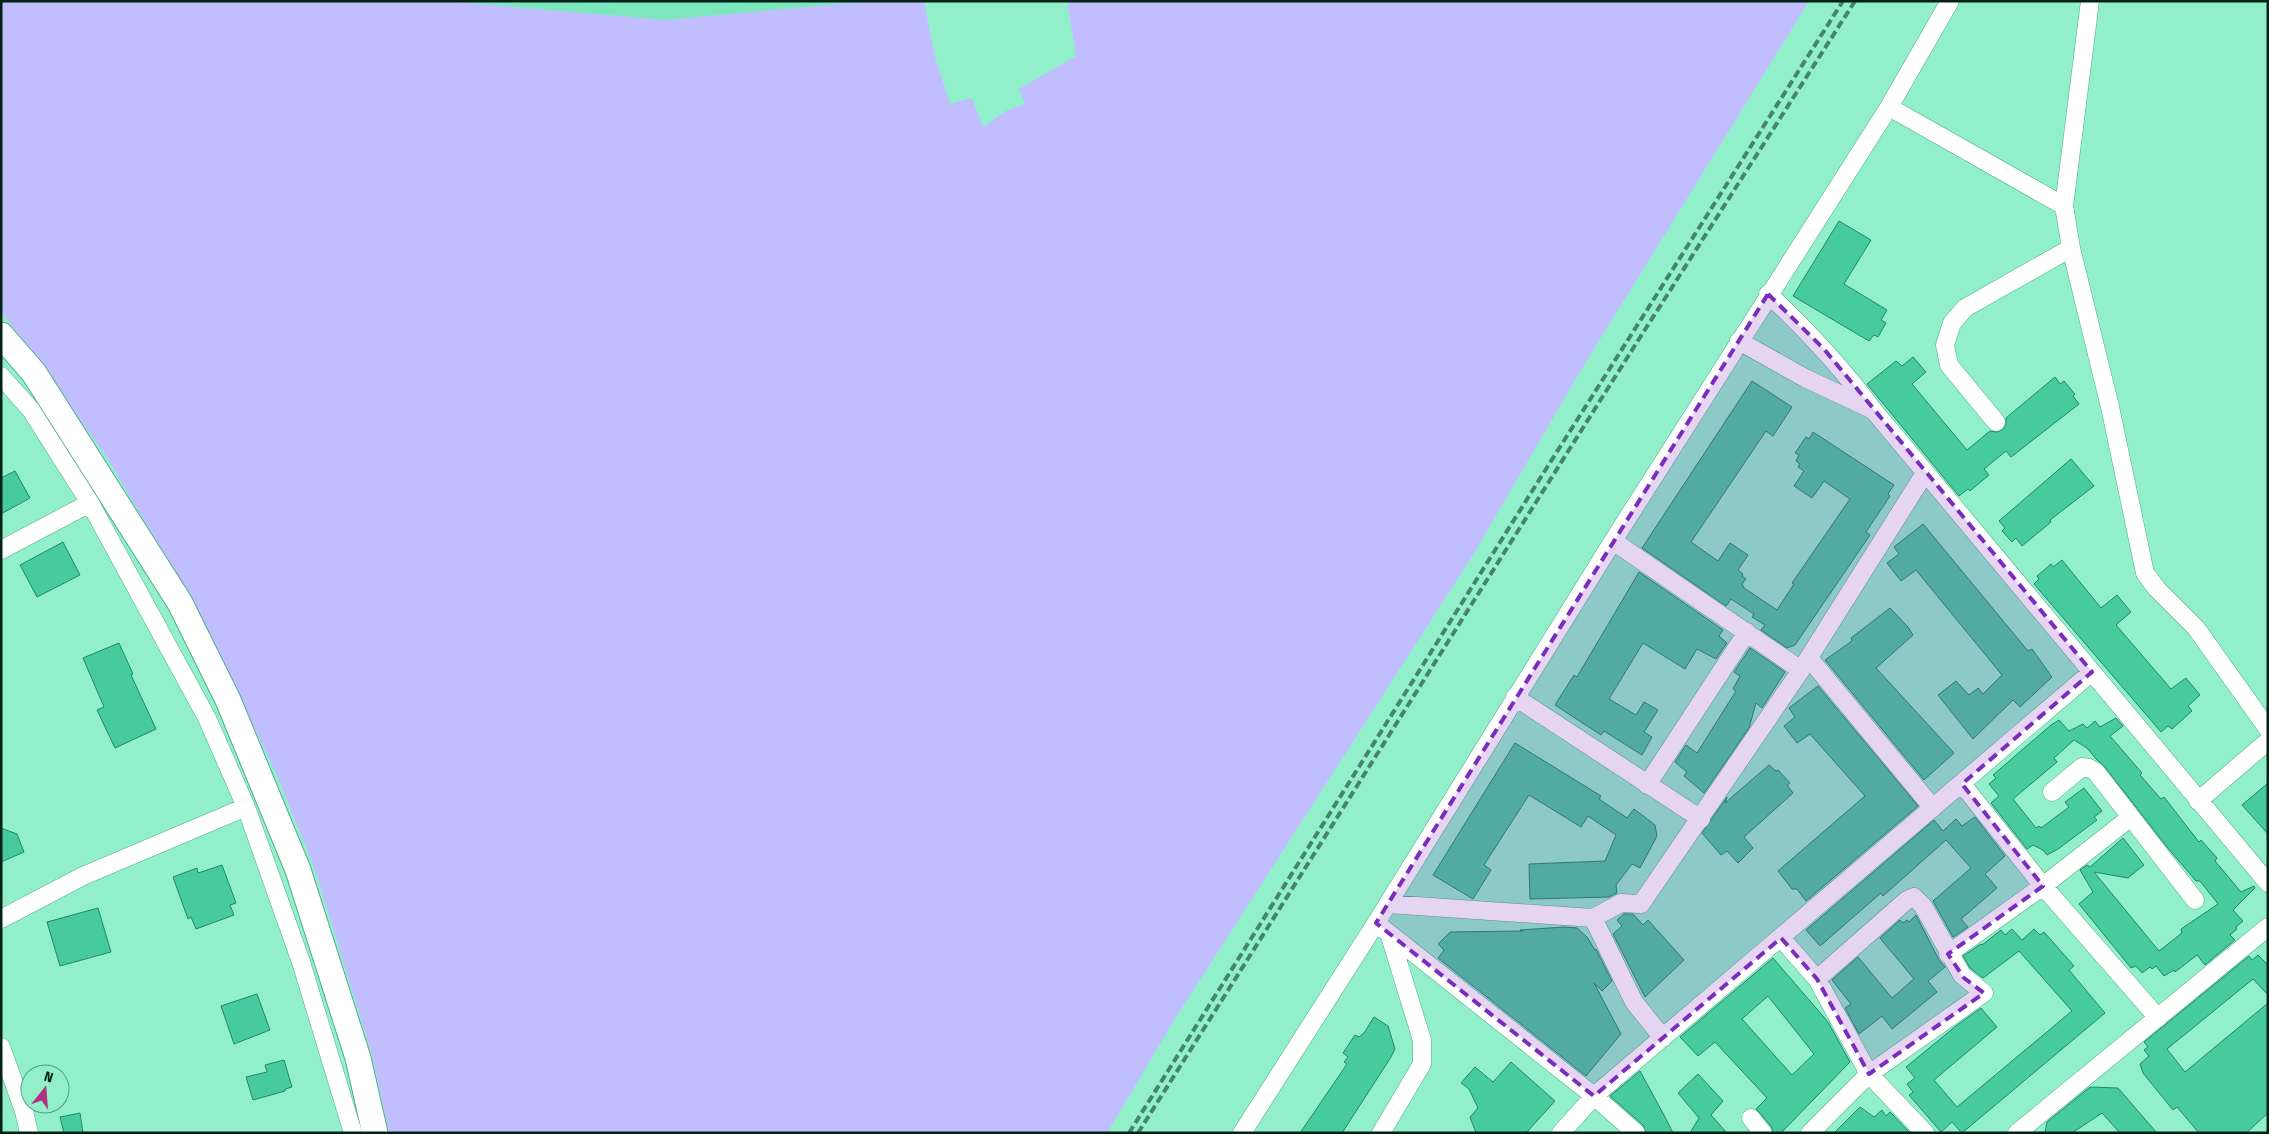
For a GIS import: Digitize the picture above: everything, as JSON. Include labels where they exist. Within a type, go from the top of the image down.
[{"type":"street","points":[[1242,1133],[1388,904],[1612,541],[1889,107],[1950,1]]},
{"type":"street","points":[[2090,1],[2064,206],[2071,248],[2114,423],[2145,573],[2156,590],[2196,628],[2268,729]]},
{"type":"street","points":[[1889,107],[2064,206]]},
{"type":"street","points":[[1996,422],[1949,365],[1945,345],[1950,328],[1957,315],[1965,308],[2071,248]]},
{"type":"street","points":[[1768,294],[1824,349],[2268,883]]},
{"type":"street","points":[[1,335],[34,373],[151,555],[180,603],[228,700],[298,870],[358,1058],[375,1133]]},
{"type":"street","points":[[1739,341],[1805,378],[1874,411]]},
{"type":"street","points":[[1,376],[31,410],[90,503],[207,718],[246,807],[301,962],[353,1133]]},
{"type":"street","points":[[1388,904],[1593,918],[1621,903],[1641,904],[1805,664],[1925,472]]},
{"type":"street","points":[[1,550],[90,503]]},
{"type":"street","points":[[1612,541],[1747,632],[1805,664],[1932,808]]},
{"type":"street","points":[[1647,785],[1747,632]]},
{"type":"street","points":[[1561,1133],[1594,1096],[2092,672]]},
{"type":"street","points":[[1515,698],[1647,785],[1701,818]]},
{"type":"street","points":[[2198,801],[2268,741]]},
{"type":"street","points":[[2052,792],[2082,767],[2096,772],[2195,900]]},
{"type":"street","points":[[1962,784],[2043,886],[2158,1018]]},
{"type":"street","points":[[1,919],[83,876],[246,807]]},
{"type":"street","points":[[1948,954],[2043,886],[2131,817]]},
{"type":"street","points":[[1810,1133],[1869,1074],[1984,993],[1964,978],[1948,954],[1923,906],[1914,897],[1907,900],[1817,979]]},
{"type":"street","points":[[1593,918],[1634,1002],[1663,1038]]},
{"type":"street","points":[[1376,923],[1594,1096],[1636,1133]]},
{"type":"street","points":[[2017,1133],[2268,927]]},
{"type":"street","points":[[1381,1133],[1422,1064],[1424,1053],[1422,1040],[1390,936]]},
{"type":"street","points":[[1781,938],[1817,979],[1869,1074],[1926,1133]]},
{"type":"street","points":[[1,1046],[24,1111],[28,1133]]},
{"type":"street","points":[[1751,1118],[1763,1133]]},
{"type":"highlighted area","points":[[1768,294],[1824,349],[2092,672],[1962,784],[2043,886],[1948,954],[1964,978],[1984,993],[1869,1074],[1817,979],[1781,938],[1594,1096],[1376,923]]},
{"type":"shaded area","points":[[1,1],[445,1],[665,20],[872,1],[924,1],[935,57],[950,104],[972,98],[983,127],[1006,111],[1025,104],[1019,89],[1076,56],[1067,1],[1809,1],[1581,370],[1473,555],[1176,1017],[1107,1133],[389,1133],[372,1055],[314,867],[275,771],[198,611],[106,456],[1,311]]},
{"type":"shaded area","points":[[445,1],[872,1],[665,20]]},
{"type":"building","points":[[1839,221],[1871,240],[1844,284],[1887,310],[1881,320],[1886,323],[1878,337],[1874,335],[1869,341],[1793,296]]},
{"type":"building","points":[[1913,357],[1926,372],[1912,384],[1967,450],[1990,431],[1997,432],[2002,430],[2006,425],[2006,418],[2055,377],[2060,384],[2064,381],[2075,394],[2073,396],[2079,404],[2011,457],[2006,451],[1984,469],[1989,475],[1970,491],[1968,489],[1959,496],[1867,384],[1896,361],[1902,366]]},
{"type":"building","points":[[1752,381],[1792,407],[1773,436],[1766,431],[1691,542],[1718,561],[1730,543],[1748,555],[1738,570],[1746,579],[1742,584],[1744,588],[1777,610],[1794,584],[1792,583],[1850,499],[1824,481],[1812,498],[1794,486],[1804,471],[1798,467],[1800,464],[1796,461],[1799,455],[1795,453],[1806,437],[1809,439],[1813,432],[1894,485],[1888,494],[1890,496],[1866,532],[1870,535],[1795,645],[1787,648],[1761,630],[1765,625],[1752,617],[1754,614],[1731,599],[1726,606],[1642,548]]},
{"type":"building","points":[[2071,459],[2094,486],[2050,520],[2051,522],[2022,546],[2016,538],[2012,542],[2002,531],[2005,528],[1999,521]]},
{"type":"building","points":[[15,471],[30,498],[1,514],[1,478]]},
{"type":"building","points":[[1923,524],[2028,651],[2032,649],[2052,677],[2020,707],[2013,700],[1973,739],[1938,695],[1956,681],[1969,695],[1978,688],[1983,694],[2002,675],[1916,570],[1901,581],[1887,563],[1899,554],[1894,547]]},
{"type":"building","points":[[63,542],[80,575],[37,597],[20,565]]},
{"type":"building","points":[[2062,560],[2101,608],[2117,595],[2131,612],[2116,625],[2171,689],[2186,678],[2200,695],[2188,706],[2192,711],[2172,729],[2168,726],[2161,732],[2034,584],[2039,579],[2037,576],[2051,564],[2053,567]]},
{"type":"building","points":[[1639,572],[1723,630],[1719,636],[1727,643],[1716,659],[1697,649],[1685,669],[1643,643],[1609,699],[1636,715],[1644,702],[1658,710],[1644,732],[1652,737],[1642,755],[1604,731],[1601,735],[1555,705],[1574,675],[1577,677]]},
{"type":"building","points":[[1890,608],[1913,635],[1876,668],[1954,753],[1924,780],[1825,660],[1852,641],[1851,638]]},
{"type":"building","points":[[119,643],[133,674],[131,675],[156,729],[115,748],[97,710],[104,707],[83,658]]},
{"type":"building","points":[[1750,648],[1785,672],[1762,708],[1756,703],[1749,728],[1704,793],[1684,776],[1687,772],[1675,762],[1686,745],[1697,753],[1736,691],[1733,689],[1740,676],[1734,672]]},
{"type":"building","points":[[1818,686],[1918,806],[1806,901],[1797,889],[1792,889],[1778,871],[1865,796],[1810,734],[1797,743],[1784,726],[1795,717],[1789,708]]},
{"type":"building","points":[[2116,718],[2123,726],[2110,736],[2142,773],[2140,775],[2161,799],[2164,797],[2199,842],[2201,840],[2217,858],[2215,861],[2241,892],[2254,886],[2255,888],[2233,910],[2243,921],[2230,935],[2235,940],[2205,965],[2197,955],[2175,972],[2174,970],[2164,976],[2156,966],[2152,969],[2150,967],[2142,973],[2136,966],[2131,968],[2079,904],[2093,892],[2080,870],[2087,865],[2090,867],[2123,838],[2144,865],[2128,878],[2094,872],[2159,951],[2182,933],[2181,929],[2218,904],[2200,881],[2196,881],[2167,847],[2104,766],[2087,748],[2074,740],[2054,758],[2057,762],[2013,799],[2036,828],[2039,826],[2041,828],[2069,807],[2065,802],[2084,788],[2102,811],[2094,817],[2097,820],[2058,849],[2047,855],[2043,850],[2033,845],[2027,849],[1991,803],[1999,796],[1989,784],[1996,778],[1993,775],[2051,725],[2059,720],[2069,731],[2083,724],[2087,728],[2095,721],[2100,727]]},
{"type":"building","points":[[1515,743],[1601,796],[1599,799],[1627,818],[1634,809],[1655,825],[1657,836],[1640,868],[1632,864],[1616,885],[1617,893],[1609,897],[1530,899],[1529,864],[1605,861],[1616,835],[1588,816],[1581,827],[1529,795],[1484,865],[1491,870],[1473,899],[1433,875]]},
{"type":"building","points":[[1769,765],[1776,771],[1778,770],[1790,783],[1787,785],[1793,793],[1744,837],[1753,848],[1738,863],[1727,851],[1721,855],[1702,833],[1727,797],[1725,803]]},
{"type":"building","points":[[2268,783],[2268,834],[2242,805]]},
{"type":"building","points":[[1975,817],[2005,856],[1985,874],[1997,888],[1961,919],[1968,927],[1953,937],[1933,901],[1971,868],[1946,840],[1883,896],[1881,893],[1820,946],[1806,930],[1934,820],[1943,831],[1956,819],[1962,826]]},
{"type":"building","points":[[1,828],[17,834],[24,852],[1,862]]},
{"type":"building","points":[[222,865],[236,903],[230,905],[234,915],[196,929],[191,917],[188,919],[173,877],[197,868],[198,873]]},
{"type":"building","points":[[98,908],[111,952],[60,966],[47,922]]},
{"type":"building","points":[[1624,914],[1633,914],[1643,925],[1648,920],[1684,960],[1645,997],[1613,934],[1622,926],[1617,920]]},
{"type":"building","points":[[1916,915],[1939,960],[1945,967],[1928,981],[1937,992],[1892,1029],[1882,1016],[1859,1034],[1845,1008],[1851,1004],[1832,980],[1858,957],[1892,998],[1914,979],[1880,938],[1900,920],[1903,923],[1907,920],[1909,922]]},
{"type":"building","points":[[1577,928],[1596,949],[1612,981],[1602,991],[1594,983],[1621,1034],[1586,1076],[1438,958],[1444,950],[1438,944],[1450,932],[1523,931],[1520,930]]},
{"type":"building","points":[[2012,929],[2022,940],[2034,929],[2040,935],[2044,932],[2074,966],[2069,970],[2105,1013],[1962,1133],[1952,1122],[1941,1132],[1909,1095],[1913,1092],[1907,1084],[1915,1078],[1906,1067],[1981,1008],[1997,1027],[1934,1080],[1957,1107],[2072,1011],[2019,951],[1983,978],[1970,968],[1963,956],[1982,945],[2001,930],[2005,935]]},
{"type":"building","points":[[2258,955],[2268,965],[2268,995],[2253,979],[2167,1049],[2185,1072],[2268,1003],[2268,1113],[2246,1133],[2199,1133],[2177,1107],[2173,1110],[2143,1073],[2140,1064],[2149,1056],[2144,1050],[2148,1047],[2144,1042],[2249,956],[2252,960]]},
{"type":"building","points":[[1773,958],[1828,1022],[1850,1062],[1781,1133],[1773,1133],[1771,1126],[1756,1109],[1767,1098],[1715,1042],[1698,1056],[1680,1037]],"holes":[[[1768,996],[1814,1054],[1792,1075],[1742,1019]]]},
{"type":"building","points":[[257,994],[270,1030],[234,1044],[221,1006]]},
{"type":"building","points":[[1374,1017],[1388,1026],[1395,1049],[1391,1057],[1342,1133],[1300,1133],[1347,1064],[1344,1062],[1348,1057],[1343,1053],[1355,1035],[1359,1037],[1364,1033]]},
{"type":"building","points":[[284,1060],[292,1087],[285,1089],[285,1091],[253,1100],[246,1077],[267,1072],[265,1065]]},
{"type":"building","points":[[1511,1062],[1555,1101],[1526,1133],[1476,1133],[1470,1117],[1478,1108],[1469,1089],[1461,1083],[1475,1067],[1493,1082]]},
{"type":"building","points":[[1640,1071],[1673,1133],[1646,1133],[1643,1125],[1610,1096]]},
{"type":"building","points":[[1698,1074],[1723,1101],[1711,1115],[1727,1133],[1690,1133],[1699,1118],[1678,1093]]},
{"type":"building","points":[[2090,1087],[2118,1088],[2157,1133],[2120,1133],[2102,1113],[2072,1133],[2045,1133],[2047,1122]]},
{"type":"building","points":[[1860,1107],[1874,1117],[1882,1110],[1886,1116],[1890,1112],[1910,1133],[1834,1133]]},
{"type":"building","points":[[80,1113],[83,1133],[64,1133],[60,1117]]},
{"type":"railway","points":[[1129,1133],[1546,469],[1843,1]]},
{"type":"railway","points":[[1138,1133],[1639,339],[1855,1]]}]
